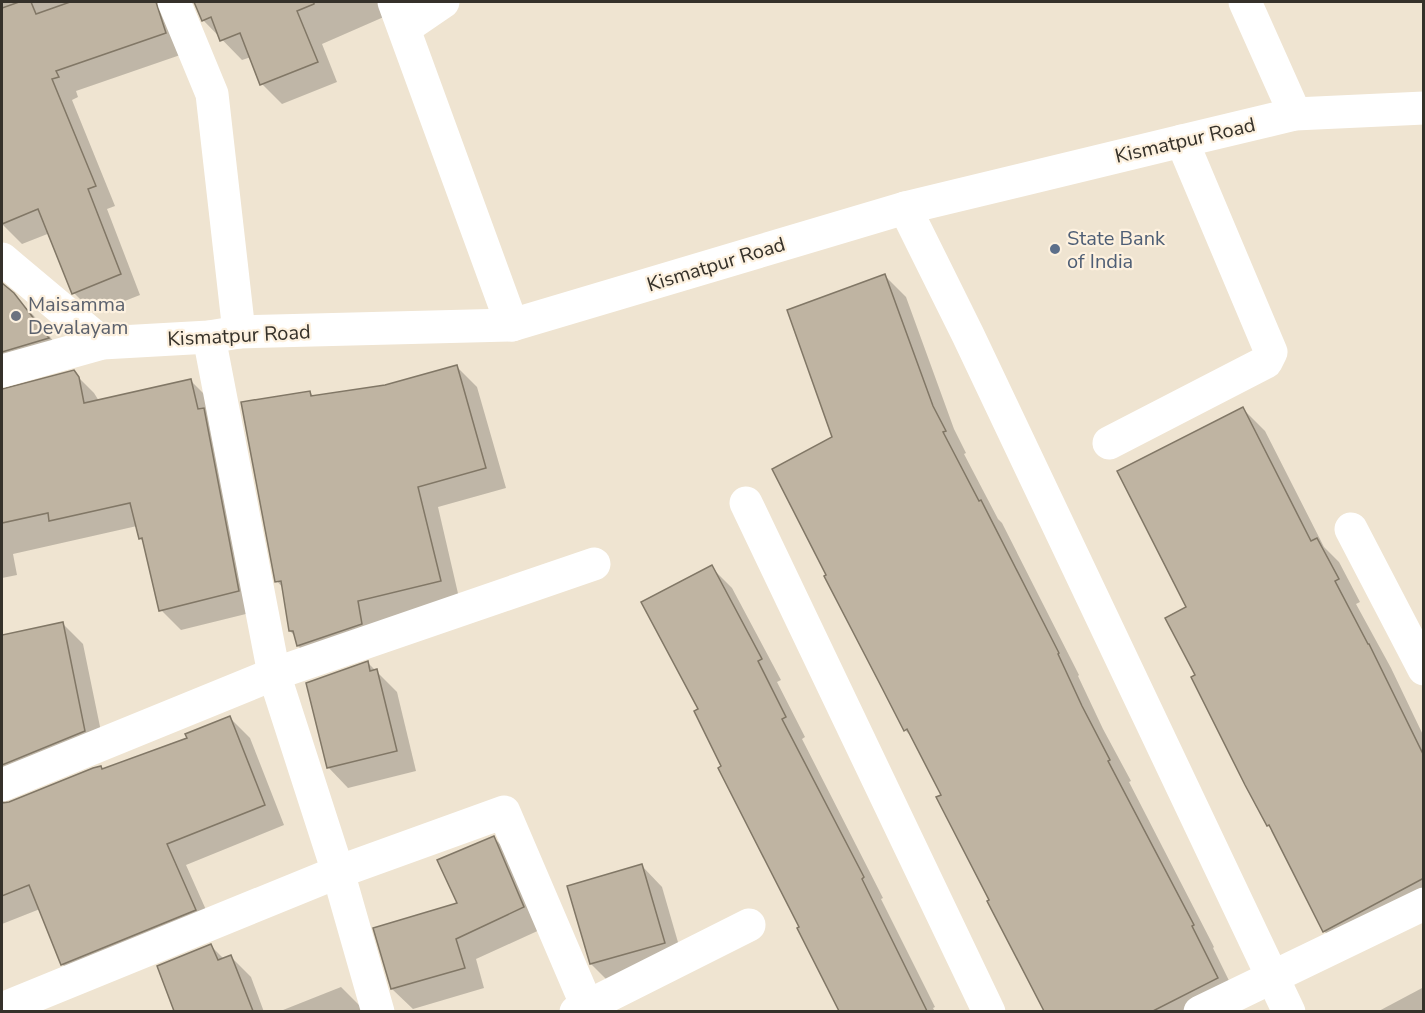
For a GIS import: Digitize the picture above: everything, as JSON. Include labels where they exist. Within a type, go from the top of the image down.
[{"type":"street","points":[[174,2],[212,94],[224,334],[274,674],[338,872],[378,1011]]},
{"type":"street","points":[[443,2],[400,15],[512,325]]},
{"type":"street","points":[[1245,2],[1295,114]]},
{"type":"street","name":"Kismatpur Road","points":[[2,371],[102,343],[224,334],[512,325],[905,208],[1295,114],[1424,108]]},
{"type":"street","points":[[1109,443],[1266,363],[1271,352],[1182,141]]},
{"type":"street","points":[[905,208],[968,335],[1289,1011]]},
{"type":"street","points":[[2,259],[102,343]]},
{"type":"street","points":[[746,502],[990,1011]]},
{"type":"street","points":[[1351,529],[1424,669]]},
{"type":"street","points":[[2,785],[274,674],[594,564]]},
{"type":"street","points":[[2,1009],[338,872],[504,812],[582,1009],[749,925]]},
{"type":"street","points":[[1200,1011],[1424,904]]},
{"type":"building","points":[[19,2],[31,2],[36,14],[70,2],[156,2],[166,33],[56,71],[59,77],[52,79],[96,186],[88,189],[121,274],[72,294],[38,209],[2,224],[2,8]]},
{"type":"building","points":[[194,2],[314,2],[297,11],[318,62],[260,85],[240,33],[220,41],[211,17],[202,21]]},
{"type":"building","points":[[885,274],[933,406],[946,431],[943,432],[979,501],[981,500],[1059,653],[1082,706],[1110,760],[1108,761],[1194,925],[1192,926],[1218,978],[1153,1011],[1044,1011],[936,797],[941,795],[907,729],[904,731],[772,469],[832,437],[787,310]]},
{"type":"building","name":"Maisamma Devalayam","points":[[2,283],[14,293],[49,338],[2,352]]},
{"type":"building","points":[[457,365],[486,468],[418,487],[441,581],[358,601],[362,624],[297,646],[293,631],[289,631],[281,581],[275,582],[241,402],[310,391],[311,396],[385,385]]},
{"type":"building","points":[[74,370],[79,377],[84,403],[191,379],[198,409],[204,408],[239,591],[159,611],[142,538],[139,539],[130,503],[49,521],[48,513],[2,523],[2,389]]},
{"type":"building","points":[[1243,407],[1311,541],[1317,538],[1339,579],[1335,581],[1424,756],[1424,878],[1323,932],[1191,677],[1195,675],[1165,618],[1186,607],[1117,471]]},
{"type":"building","points":[[712,565],[762,659],[758,661],[786,717],[782,719],[864,877],[862,879],[927,1011],[839,1011],[718,768],[721,766],[694,711],[698,709],[641,602]]},
{"type":"building","points":[[63,622],[85,731],[2,765],[2,635]]},
{"type":"building","points":[[368,661],[370,671],[377,669],[397,751],[327,768],[306,683]]},
{"type":"building","points":[[230,716],[265,805],[167,844],[196,910],[61,965],[29,885],[2,896],[2,803],[93,768],[101,766],[102,769],[187,738],[185,734]]},
{"type":"building","points":[[494,836],[524,907],[456,939],[465,968],[391,989],[373,928],[457,903],[437,860]]},
{"type":"building","points":[[642,864],[665,943],[590,964],[567,886]]},
{"type":"building","points":[[211,944],[218,960],[231,955],[253,1011],[174,1011],[157,966]]},
{"type":"place","name":"State Bank of India","points":[[1055,249]]},
{"type":"place","name":"Maisamma Devalayam","points":[[16,316]]}]
